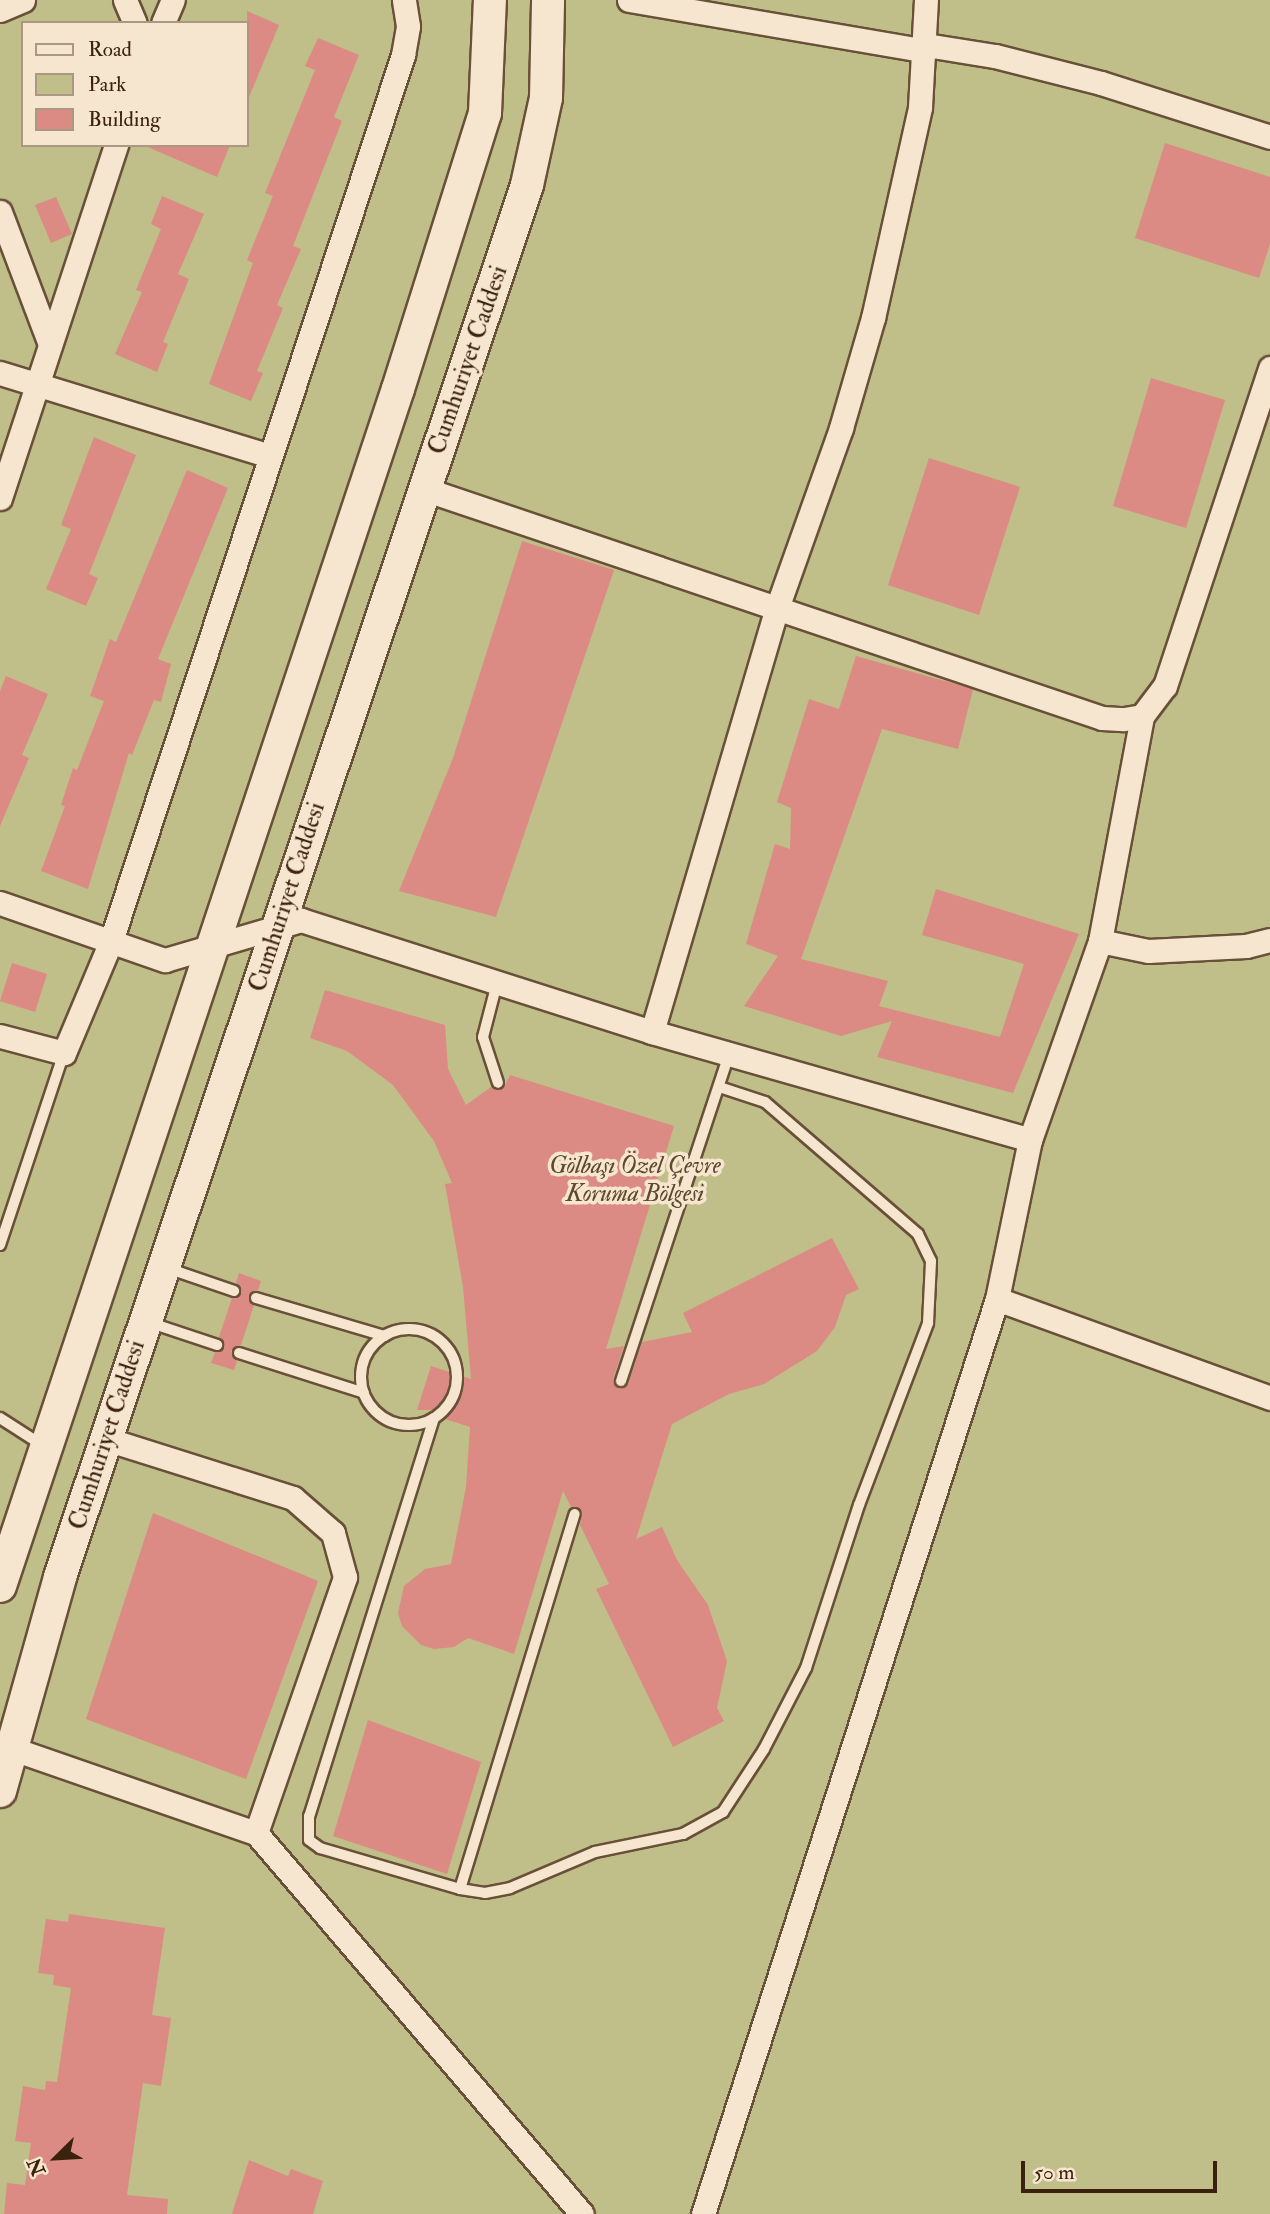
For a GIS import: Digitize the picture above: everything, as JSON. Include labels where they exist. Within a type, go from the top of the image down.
[{"type":"main road","points":[[0,1586],[485,113],[490,0]]},
{"type":"main road","name":"Cumhuriyet Caddesi","points":[[0,1791],[10,1748],[106,1439],[540,139],[548,68],[548,0]]},
{"type":"street","points":[[0,10],[23,0]]},
{"type":"street","points":[[125,0],[134,21]]},
{"type":"street","points":[[164,21],[173,0]]},
{"type":"street","points":[[0,1036],[64,1054],[111,941],[403,55],[408,26],[404,0]]},
{"type":"street","points":[[629,0],[926,48],[995,56],[1101,83],[1270,137]]},
{"type":"street","points":[[652,1032],[777,608],[841,428],[873,318],[920,107],[926,48],[926,0]]},
{"type":"street","points":[[0,498],[40,384],[50,344],[115,147]]},
{"type":"street","points":[[0,212],[9,264],[50,344]]},
{"type":"street","points":[[703,2214],[997,1299],[1030,1140],[1100,941],[1142,716],[1165,686],[1270,368]]},
{"type":"street","points":[[0,373],[269,456]]},
{"type":"street","points":[[424,489],[1101,718],[1142,716]]},
{"type":"street","points":[[0,903],[165,960],[278,923],[301,920],[652,1032],[1030,1140]]},
{"type":"street","points":[[1100,941],[1148,951],[1246,946],[1270,940]]},
{"type":"street","points":[[997,1299],[1270,1398]]},
{"type":"street","points":[[106,1439],[293,1498],[333,1533],[345,1577],[256,1833]]},
{"type":"street","points":[[10,1748],[79,1781],[256,1833],[582,2214]]},
{"type":"lane","points":[[497,983],[483,1037],[498,1083]]},
{"type":"lane","points":[[0,1245],[64,1054]]},
{"type":"lane","points":[[621,1381],[729,1055]]},
{"type":"lane","points":[[434,1418],[421,1424],[393,1422],[371,1405],[364,1393],[364,1361],[384,1336],[401,1329],[422,1330],[440,1340],[452,1355],[457,1374],[454,1395],[434,1418],[307,1825],[309,1840],[320,1848],[460,1889],[485,1893],[510,1888],[595,1852],[683,1834],[723,1812],[764,1749],[806,1668],[863,1493],[928,1323],[932,1261],[918,1234],[765,1102],[719,1087]]},
{"type":"lane","points":[[163,1267],[234,1291]]},
{"type":"lane","points":[[256,1298],[384,1336]]},
{"type":"lane","points":[[145,1321],[217,1345]]},
{"type":"lane","points":[[239,1353],[364,1393]]},
{"type":"lane","points":[[0,1418],[44,1447]]},
{"type":"lane","points":[[460,1889],[575,1514]]},
{"type":"green space","name":"Gölbaşı Özel Çevre Koruma Bölgesi","points":[[0,0],[1270,0],[1270,2214],[0,2214]]},
{"type":"building","points":[[247,11],[279,25],[248,100],[248,21]]},
{"type":"building","points":[[318,38],[359,55],[334,117],[342,121],[293,246],[301,249],[277,305],[283,308],[257,371],[263,373],[251,401],[209,384],[253,263],[247,260],[273,196],[265,193],[315,70],[305,66]]},
{"type":"building","points":[[1165,143],[1270,177],[1270,244],[1259,278],[1135,238]]},
{"type":"building","points":[[148,147],[229,147],[217,177]]},
{"type":"building","points":[[162,196],[204,214],[178,274],[189,279],[163,342],[168,344],[157,372],[115,354],[142,292],[136,290],[161,229],[151,224]]},
{"type":"building","points":[[56,197],[72,234],[51,243],[35,205]]},
{"type":"building","points":[[1151,378],[1225,400],[1186,528],[1113,506]]},
{"type":"building","points":[[94,437],[136,455],[89,574],[98,578],[86,606],[46,589],[71,529],[61,525]]},
{"type":"building","points":[[929,458],[1020,487],[979,615],[888,585]]},
{"type":"building","points":[[187,470],[228,488],[158,659],[171,664],[161,702],[154,700],[132,755],[129,753],[88,889],[41,871],[65,806],[61,805],[73,768],[77,770],[104,701],[90,696],[110,639],[116,642]]},
{"type":"building","points":[[522,541],[614,570],[496,917],[399,891],[453,758]]},
{"type":"building","points":[[856,656],[973,689],[958,749],[882,729],[801,959],[888,981],[879,1006],[1000,1037],[1024,964],[922,935],[936,889],[1079,934],[1013,1093],[877,1057],[892,1021],[841,1036],[744,1006],[778,956],[746,944],[775,844],[790,849],[791,808],[777,802],[809,699],[839,709]]},
{"type":"building","points":[[6,676],[48,694],[22,755],[29,758],[0,826],[0,691]]},
{"type":"building","points":[[12,963],[47,974],[35,1012],[0,1001]]},
{"type":"building","points":[[325,990],[445,1025],[448,1069],[466,1105],[491,1087],[503,1089],[510,1075],[674,1126],[606,1349],[624,1346],[613,1379],[618,1388],[628,1384],[642,1342],[692,1332],[683,1313],[832,1238],[859,1289],[846,1295],[835,1327],[817,1351],[764,1384],[729,1394],[672,1424],[636,1539],[662,1527],[677,1560],[708,1605],[727,1661],[717,1708],[724,1721],[673,1747],[596,1589],[609,1584],[580,1525],[582,1512],[571,1507],[563,1491],[514,1654],[468,1638],[454,1647],[434,1649],[421,1645],[402,1626],[398,1613],[404,1586],[425,1569],[451,1564],[466,1487],[470,1427],[442,1418],[436,1410],[417,1410],[431,1366],[471,1379],[463,1287],[445,1184],[452,1183],[434,1141],[393,1085],[347,1051],[310,1038]]},
{"type":"building","points":[[239,1273],[261,1281],[258,1290],[249,1295],[254,1305],[241,1345],[231,1351],[237,1361],[234,1370],[211,1363],[215,1352],[225,1347],[219,1337],[232,1298],[242,1293],[236,1283]]},
{"type":"building","points":[[153,1513],[318,1581],[246,1779],[86,1719]]},
{"type":"building","points":[[368,1720],[481,1762],[447,1874],[333,1836]]},
{"type":"building","points":[[69,1914],[165,1928],[152,2015],[171,2018],[161,2086],[143,2083],[127,2195],[168,2199],[167,2214],[4,2214],[7,2183],[25,2185],[31,2143],[15,2141],[23,2086],[45,2090],[46,2081],[57,2082],[71,1988],[53,1985],[54,1975],[38,1973],[46,1919],[68,1922]]},
{"type":"building","points":[[249,2160],[288,2176],[291,2169],[323,2181],[313,2214],[232,2214]]}]
